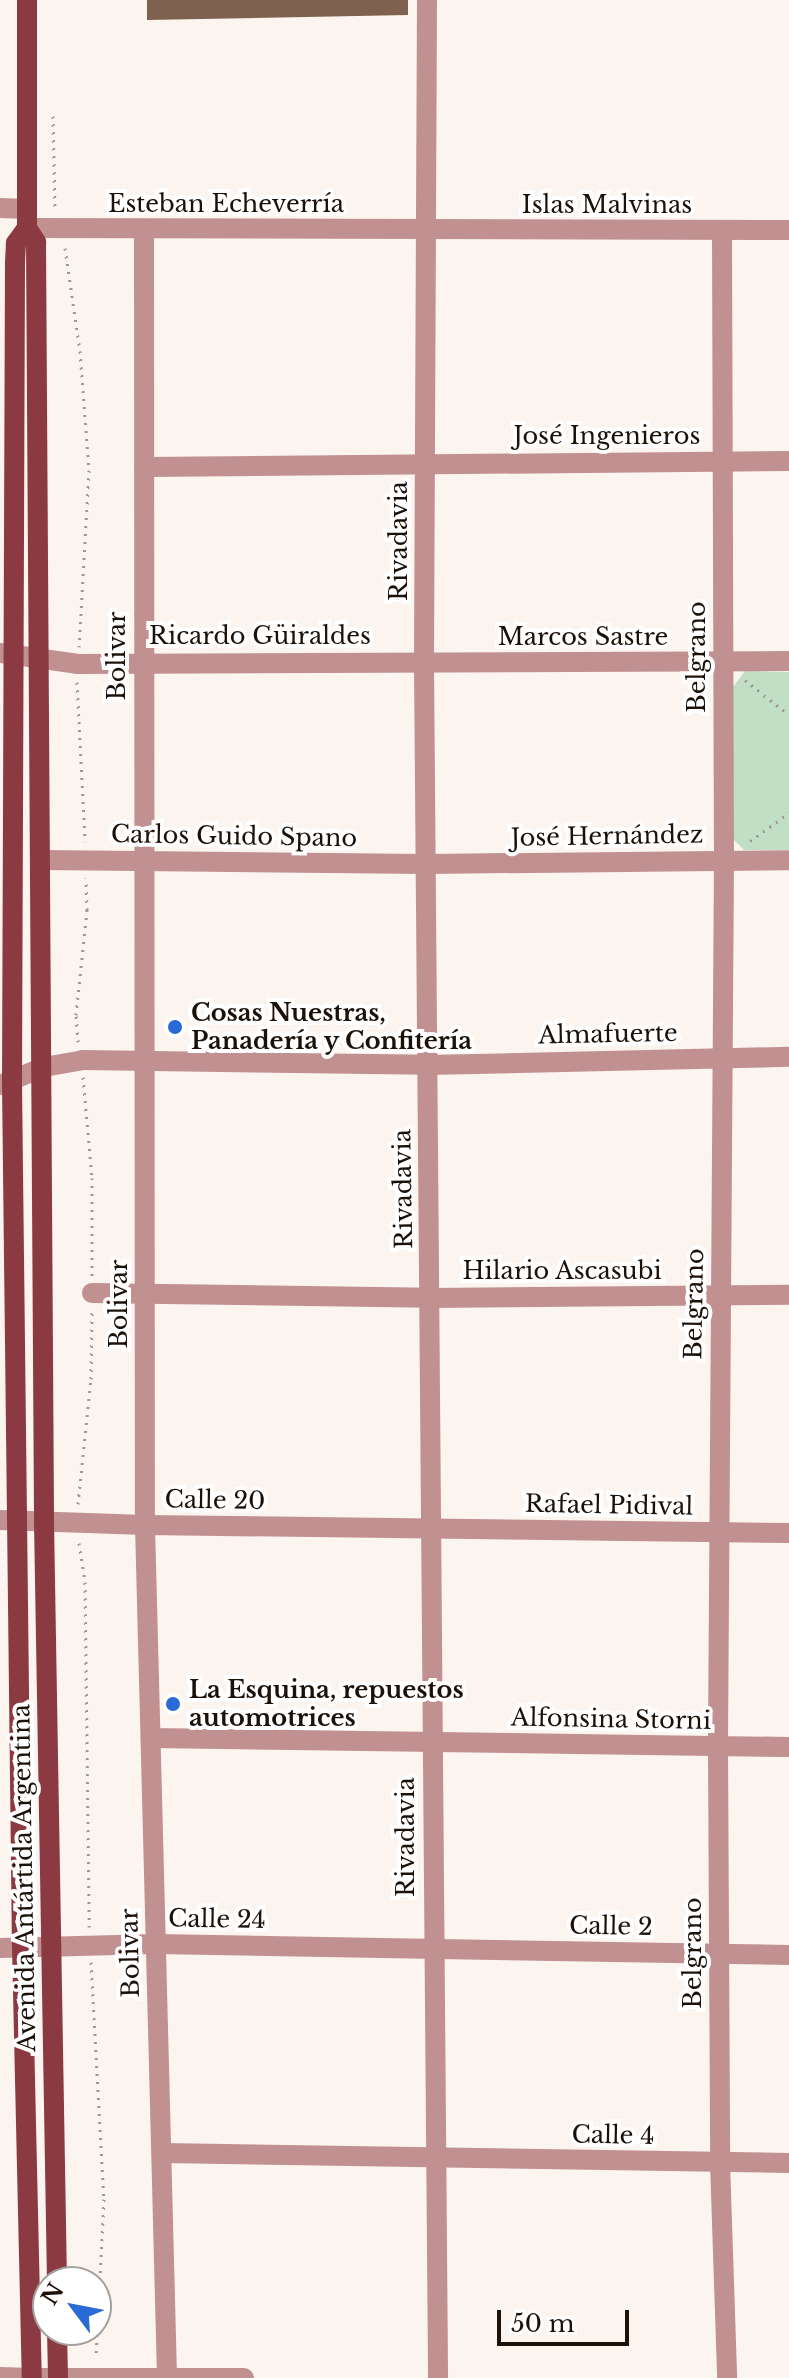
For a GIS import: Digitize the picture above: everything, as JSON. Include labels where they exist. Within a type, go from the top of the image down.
[{"type":"main road","name":"Avenida Antártida Argentina","points":[[27,0],[27,219],[36,242],[44,1067],[44,1522],[57,2266]]},
{"type":"main road","name":"Avenida Antártida Argentina","points":[[27,219],[16,243],[15,264],[7,654],[6,1084],[9,1520],[33,2378]]},
{"type":"main road","points":[[57,2346],[58,2377]]},
{"type":"street","name":"Rivadavia","points":[[427,0],[424,663],[432,1950],[438,2378]]},
{"type":"street","name":"Esteban Echeverría","points":[[0,208],[60,229],[425,231]]},
{"type":"street","name":"Bolivar","points":[[144,230],[145,1525],[167,2377]]},
{"type":"street","name":"Islas Malvinas","points":[[425,231],[789,230]]},
{"type":"street","name":"Belgrano","points":[[722,231],[724,860],[717,1533],[720,2162],[727,2378]]},
{"type":"street","name":"José Ingenieros","points":[[144,467],[789,461]]},
{"type":"street","name":"Ricardo Güiraldes","points":[[7,654],[40,661],[424,663]]},
{"type":"street","name":"Marcos Sastre","points":[[424,663],[789,661]]},
{"type":"street","name":"Carlos Guido Spano","points":[[42,860],[426,864]]},
{"type":"street","name":"José Hernández","points":[[426,864],[789,860]]},
{"type":"street","name":"Almafuerte","points":[[6,1084],[44,1067],[82,1060],[428,1065],[789,1057]]},
{"type":"street","name":"Hilario Ascasubi","points":[[92,1293],[430,1298],[789,1295]]},
{"type":"street","name":"Calle 20","points":[[9,1520],[429,1529]]},
{"type":"street","name":"Rafael Pidival","points":[[429,1529],[789,1533]]},
{"type":"street","name":"Alfonsina Storni","points":[[152,1738],[789,1747]]},
{"type":"street","name":"Calle 24","points":[[0,1948],[156,1944],[432,1950]]},
{"type":"street","name":"Calle 2","points":[[432,1950],[789,1955]]},
{"type":"street","name":"Calle 4","points":[[162,2153],[789,2163]]},
{"type":"street","points":[[0,2377],[24,2378]]},
{"type":"street","points":[[33,2378],[244,2378]]},
{"type":"path","points":[[53,116],[53,203],[60,229],[86,412],[87,543],[79,649]]},
{"type":"path","points":[[723,663],[789,715]]},
{"type":"path","points":[[724,860],[789,813]]},
{"type":"green space","points":[[745,671],[789,672],[789,850],[744,850],[733,839],[733,687]]},
{"type":"building","points":[[147,0],[408,0],[408,15],[147,20]]},
{"type":"place","name":"Cosas Nuestras, Panadería y Confitería","points":[[175,1027]]},
{"type":"place","name":"La Esquina, repuestos automotrices","points":[[173,1704]]}]
